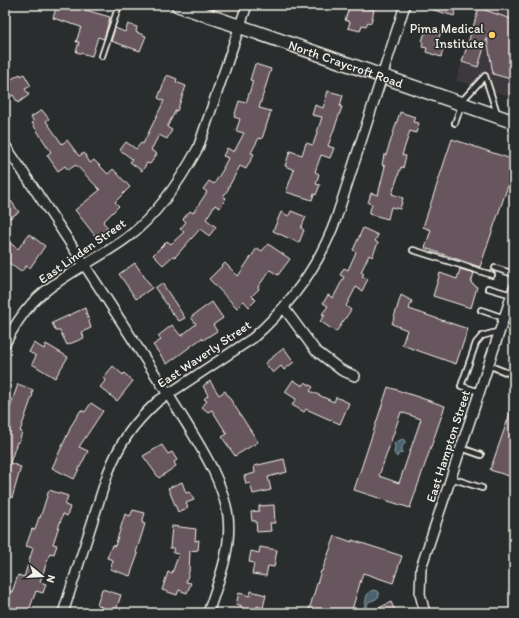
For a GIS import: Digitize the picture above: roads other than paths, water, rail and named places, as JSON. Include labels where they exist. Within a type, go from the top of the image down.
[{"type":"main road","name":"North Craycroft Road","points":[[178,5],[514,122]]},
{"type":"street","name":"East Linden Street","points":[[5,344],[12,330],[32,303],[59,282],[128,237],[156,210],[171,191],[198,148],[246,5]]},
{"type":"street","name":"East Waverly Street","points":[[63,613],[108,473],[116,452],[124,438],[146,412],[168,394],[253,338],[284,308],[306,279],[329,238],[405,5]]},
{"type":"street","points":[[5,145],[86,265],[208,458],[217,478],[228,517],[228,538],[225,558],[208,613]]},
{"type":"street","name":"East Hampton Street","points":[[425,613],[420,594],[421,568],[513,293]]},
{"type":"street","points":[[284,308],[315,350],[341,370],[355,376]]},
{"type":"lane","points":[[102,56],[119,5]]},
{"type":"lane","points":[[455,123],[461,104],[485,76],[498,116]]},
{"type":"lane","points":[[413,250],[492,275]]},
{"type":"lane","points":[[495,268],[514,274]]},
{"type":"lane","points":[[488,288],[513,293]]},
{"type":"lane","points":[[481,310],[504,318]]},
{"type":"lane","points":[[480,392],[461,386],[476,343],[482,336],[500,331]]},
{"type":"lane","points":[[488,365],[508,373]]},
{"type":"lane","points":[[461,448],[481,455]]},
{"type":"lane","points":[[451,478],[482,488]]},
{"type":"water","points":[[403,439],[405,443],[402,447],[402,453],[398,454],[397,457],[394,453],[394,443]]},
{"type":"water","points":[[374,590],[379,592],[379,596],[368,602],[366,610],[363,613],[360,613],[368,593]]},
{"type":"place","name":"Pima Medical Institute","points":[[492,35]]}]
